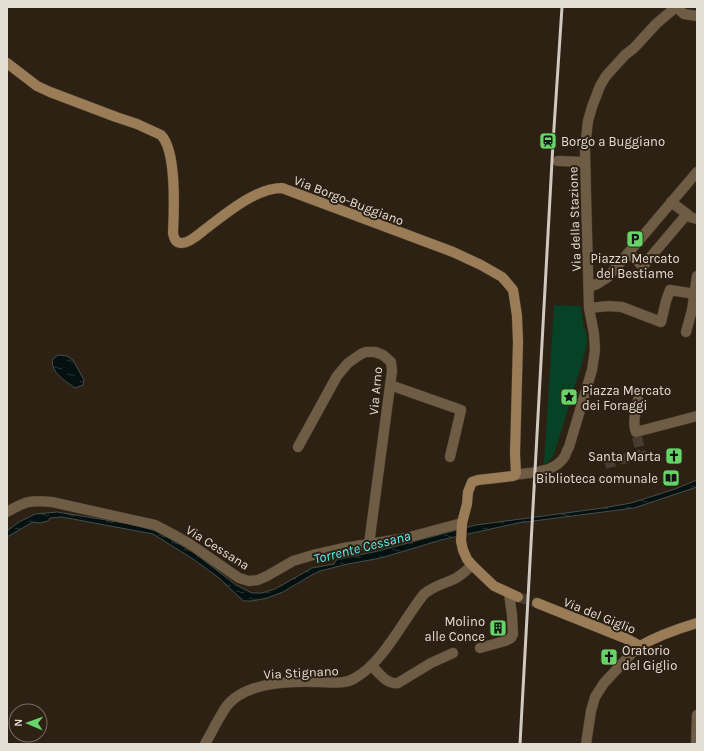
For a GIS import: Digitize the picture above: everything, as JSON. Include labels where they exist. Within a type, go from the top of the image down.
[{"type":"street","points":[[676,7],[684,14],[697,16]]},
{"type":"street","name":"Via della Stazione","points":[[515,475],[544,471],[559,464],[565,457],[592,370],[594,334],[589,291],[585,162],[586,133],[592,108],[600,86],[606,76],[656,24],[676,7]]},
{"type":"street","name":"Via Borgo-Buggiano","points":[[7,64],[37,86],[137,124],[160,135],[163,138],[168,150],[171,165],[174,207],[173,233],[174,238],[179,243],[183,243],[196,236],[236,207],[258,194],[274,188],[282,188],[453,252],[481,264],[502,277],[512,290],[517,316],[518,342],[515,475]]},
{"type":"street","points":[[558,161],[585,162]]},
{"type":"street","points":[[589,291],[608,277],[697,172]]},
{"type":"street","points":[[671,202],[690,216],[697,219]]},
{"type":"street","points":[[628,253],[643,266],[687,214]]},
{"type":"street","points":[[686,332],[692,310],[697,276]]},
{"type":"street","points":[[590,308],[609,306],[622,307],[660,322],[670,290],[695,294]]},
{"type":"street","name":"Via Arno","points":[[298,447],[337,376],[348,363],[366,352],[375,352],[383,355],[391,362],[392,371],[369,544]]},
{"type":"street","points":[[390,385],[460,410],[450,457]]},
{"type":"street","points":[[638,400],[634,422],[636,432],[697,416]]},
{"type":"street","points":[[480,648],[511,638],[513,634],[513,595],[494,586],[472,565],[467,559],[463,550],[461,541],[462,523],[467,504],[468,492],[472,482],[515,475]]},
{"type":"street","name":"Via Cessana","points":[[7,512],[29,501],[52,502],[155,525],[190,544],[238,578],[249,581],[258,580],[293,561],[313,554],[406,538],[462,523]]},
{"type":"street","name":"Via Stignano","points":[[205,744],[227,706],[235,698],[249,690],[268,685],[298,682],[342,683],[355,679],[372,666],[424,594],[431,588],[453,580],[464,573],[472,565]]},
{"type":"street","name":"Via del Giglio","points":[[537,603],[627,639],[640,646],[670,631],[697,623]]},
{"type":"street","points":[[586,744],[591,711],[596,697],[604,683],[640,646]]},
{"type":"street","points":[[372,666],[385,679],[393,684],[398,683],[431,663],[453,653]]},
{"type":"street","points":[[696,744],[697,715]]},
{"type":"green space","points":[[554,305],[581,306],[587,343],[554,454],[547,463],[544,464]]},
{"type":"water","points":[[58,355],[67,356],[73,360],[84,380],[83,385],[75,388],[56,373],[52,360]]},
{"type":"water","points":[[697,480],[697,487],[634,508],[518,523],[441,540],[381,558],[320,571],[283,592],[267,598],[252,601],[244,601],[219,578],[193,559],[153,534],[62,517],[50,518],[48,521],[40,523],[33,522],[7,537],[7,531],[19,522],[35,514],[57,512],[137,525],[156,531],[193,552],[236,585],[252,593],[262,593],[275,589],[312,568],[334,564],[336,560],[378,551],[476,525],[631,503],[675,489]]},
{"type":"tunnel","points":[[605,464],[641,454],[636,432]]},
{"type":"tunnel","points":[[518,597],[537,603]]},
{"type":"railway","points":[[520,744],[553,143],[562,7]]},
{"type":"place","name":"Borgo a Buggiano","points":[[548,141]]},
{"type":"place","name":"Piazza Mercato del Bestiame","points":[[635,239]]},
{"type":"place","name":"Piazza Mercato dei Foraggi","points":[[569,397]]},
{"type":"place","name":"Santa Marta","points":[[674,456]]},
{"type":"place","name":"Biblioteca comunale","points":[[671,478]]},
{"type":"place","name":"Molino alle Conce","points":[[498,628]]},
{"type":"place","name":"Oratorio del Giglio","points":[[609,657]]},
{"type":"water label","name":"Torrente Cessana","points":[[362,547]]}]
